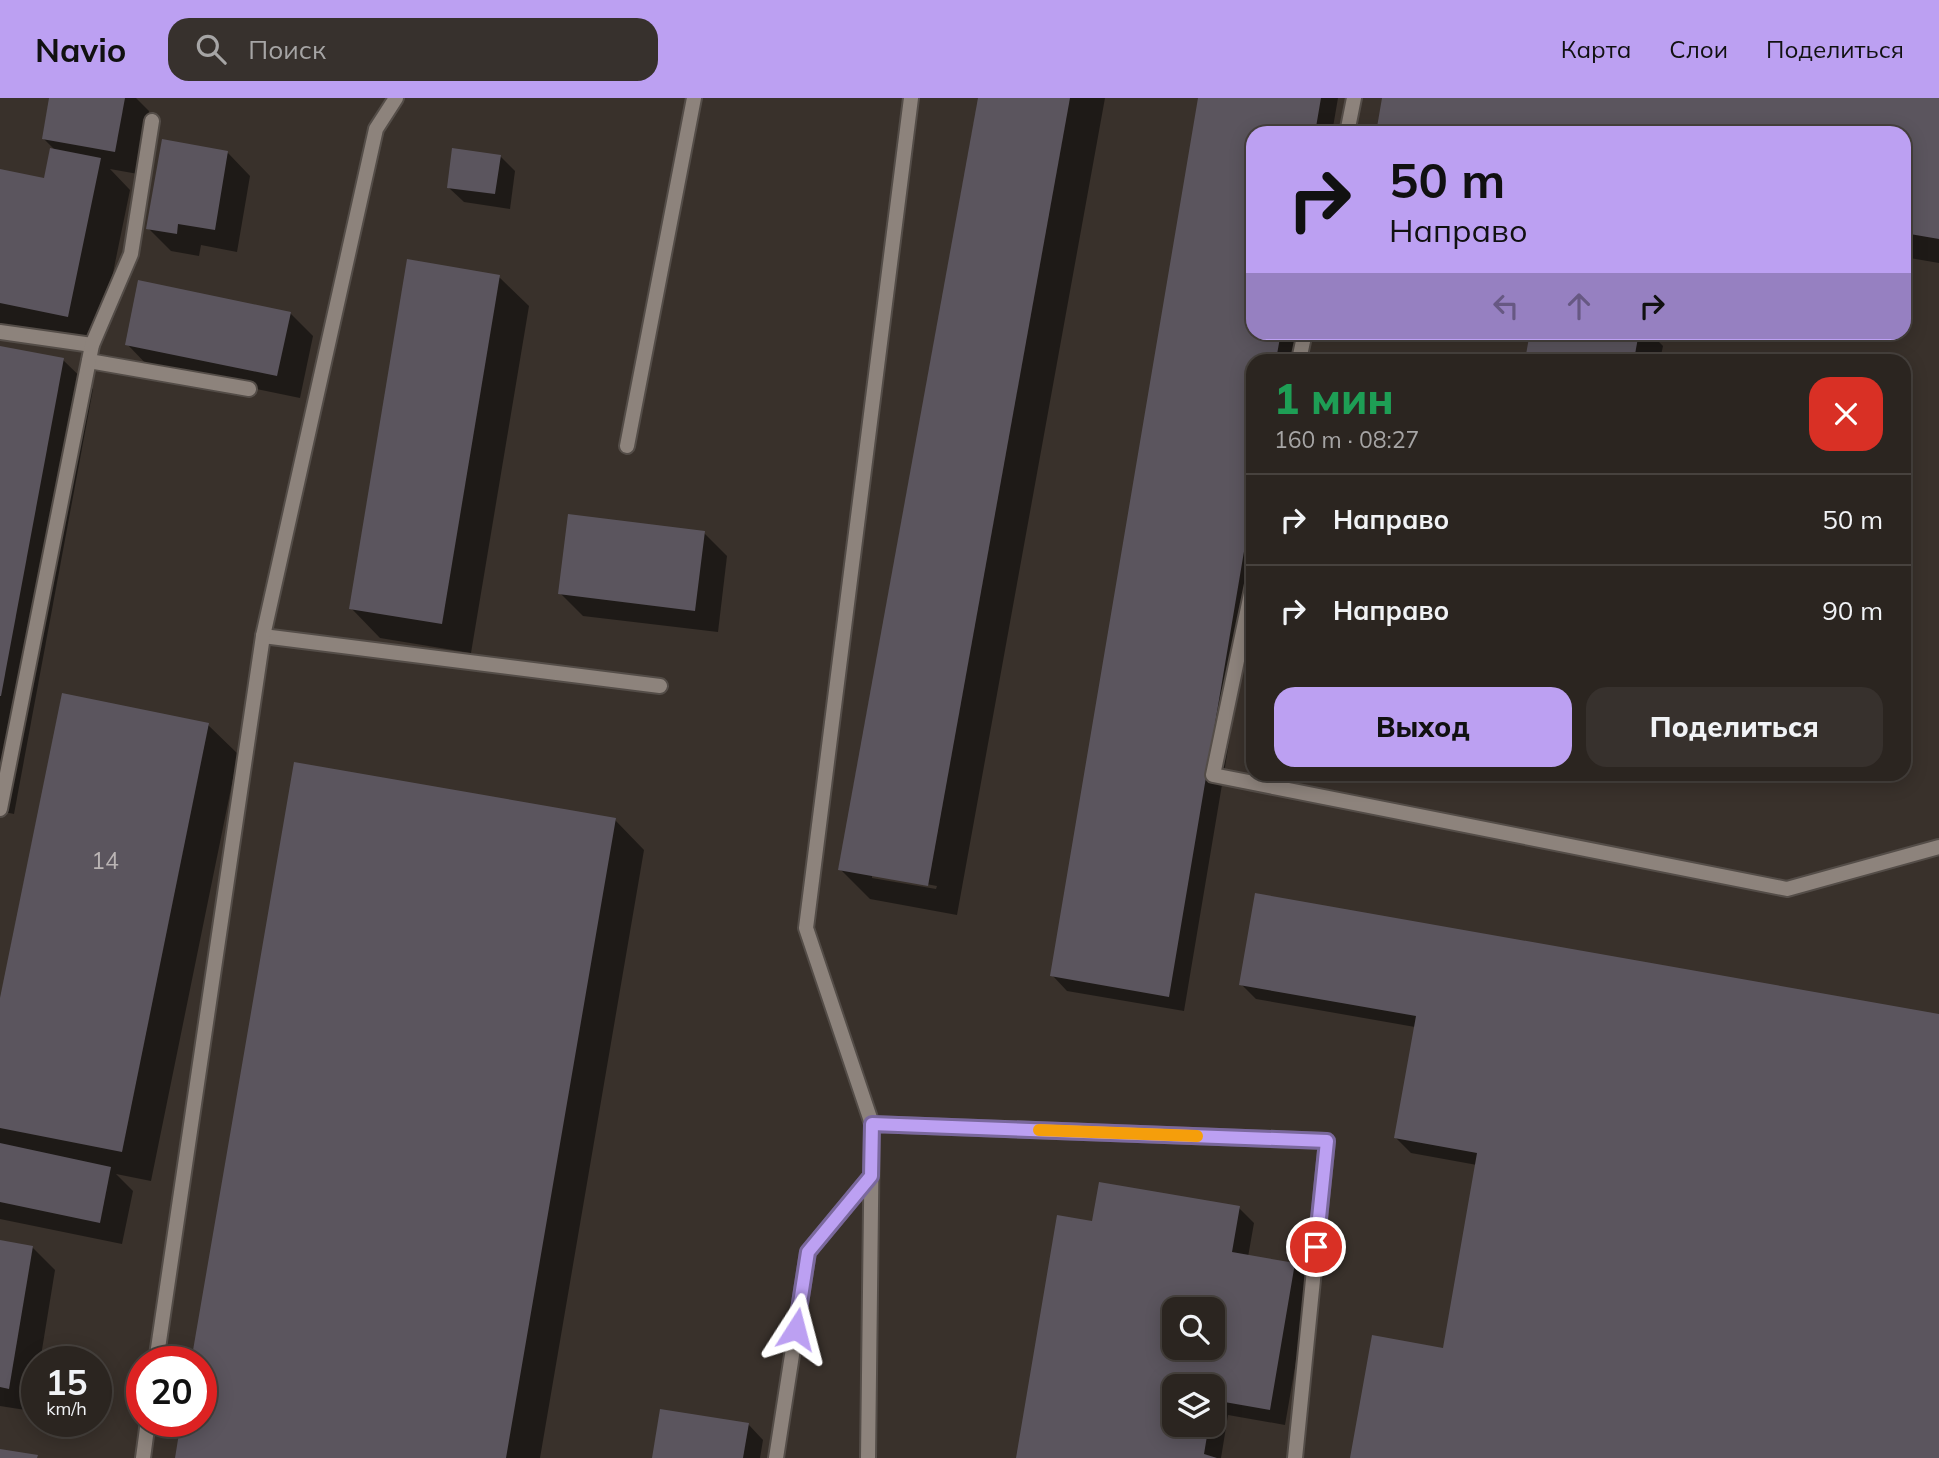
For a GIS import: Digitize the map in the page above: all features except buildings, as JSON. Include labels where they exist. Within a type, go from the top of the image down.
[{"type":"lane","points":[[158,1346],[263,636],[376,129],[396,98]]},
{"type":"lane","points":[[627,446],[694,98]]},
{"type":"lane","points":[[868,1458],[872,1124],[806,928],[911,98]]},
{"type":"lane","points":[[1348,126],[1354,98]]},
{"type":"lane","points":[[0,809],[92,345],[131,254],[152,121]]},
{"type":"lane","points":[[0,332],[92,345]]},
{"type":"lane","points":[[89,361],[249,389]]},
{"type":"lane","points":[[1246,617],[1213,775],[1787,889],[1939,847]]},
{"type":"lane","points":[[263,636],[660,686]]},
{"type":"lane","points":[[872,1124],[1327,1141],[1295,1458]]},
{"type":"lane","points":[[776,1458],[808,1252],[871,1176]]},
{"type":"lane","points":[[143,1458],[146,1437]]},
{"type":"slow traffic","points":[[1039,1130],[1197,1136]]},
{"type":"route","points":[[796,1329],[808,1252],[871,1176],[872,1124],[1327,1141],[1316,1247]]}]
